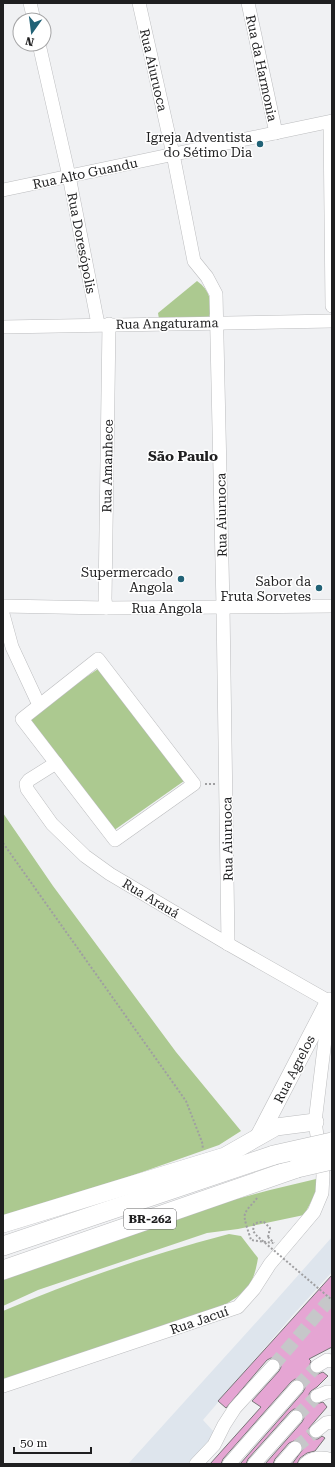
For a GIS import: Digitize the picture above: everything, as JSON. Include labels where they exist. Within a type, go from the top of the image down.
[{"type":"highway","name":"BR-262","points":[[3,1246],[274,1155],[332,1142]]},
{"type":"highway","name":"BR-262","points":[[3,1270],[297,1168],[332,1160]]},
{"type":"main road","name":"Rua Agrelos","points":[[259,1137],[331,1000]]},
{"type":"main road","points":[[3,1224],[225,1156],[276,1127],[315,1122]]},
{"type":"street","name":"Rua Aiuruoca","points":[[138,3],[173,154],[194,261],[213,287],[216,294],[223,607],[228,944]]},
{"type":"street","name":"Rua da Harmonia","points":[[248,3],[276,133]]},
{"type":"street","name":"Rua Doresópolis","points":[[41,52],[104,324]]},
{"type":"street","name":"Rua Alto Guandu","points":[[3,190],[331,122]]},
{"type":"street","points":[[331,122],[332,306]]},
{"type":"street","name":"Rua Angaturama","points":[[3,327],[332,321]]},
{"type":"street","name":"Rua Amanhece","points":[[104,324],[106,608]]},
{"type":"street","name":"Rua Angola","points":[[3,606],[106,608],[332,606]]},
{"type":"street","points":[[3,614],[12,647],[39,705]]},
{"type":"street","points":[[98,659],[194,784],[115,840],[22,720],[23,717],[39,705],[98,659]]},
{"type":"street","name":"Rua Arauá","points":[[56,762],[29,780],[26,784],[27,789],[52,824],[85,856],[110,874],[228,944],[331,1000]]},
{"type":"street","name":"Rua Jacuí","points":[[3,1386],[238,1307],[254,1289],[270,1264],[314,1212],[322,1193],[323,1175],[315,1122],[331,1000]]},
{"type":"street","points":[[316,1366],[328,1360],[332,1361]]},
{"type":"street","points":[[196,1464],[214,1445],[224,1425],[236,1408],[273,1366]]},
{"type":"street","points":[[229,1464],[297,1387]]},
{"type":"street","points":[[317,1396],[327,1392],[332,1392]]},
{"type":"street","points":[[254,1464],[296,1417]]},
{"type":"street","points":[[316,1431],[326,1423],[332,1422]]},
{"type":"street","points":[[281,1464],[295,1448]]},
{"type":"street","points":[[305,1464],[308,1461],[318,1458],[332,1460]]},
{"type":"path","points":[[194,784],[226,784]]},
{"type":"path","points":[[3,843],[186,1101],[202,1142],[207,1161]]},
{"type":"path","points":[[252,1184],[256,1190],[257,1199],[245,1213],[244,1219],[249,1229],[250,1240],[274,1243]]},
{"type":"path","points":[[268,1237],[270,1228],[264,1222],[254,1224],[253,1231],[257,1236],[332,1300]]},
{"type":"shaded area","points":[[332,1237],[332,1272],[292,1316],[203,1420],[214,1432],[214,1438],[192,1464],[128,1464],[270,1307]]},
{"type":"green space","points":[[197,281],[208,293],[211,307],[209,318],[159,319],[158,313]]},
{"type":"green space","points":[[98,669],[184,781],[113,831],[23,719]]},
{"type":"green space","points":[[3,813],[53,886],[176,1052],[241,1131],[219,1145],[111,1183],[3,1218]]},
{"type":"green space","points":[[316,1179],[318,1189],[304,1215],[238,1229],[207,1233],[38,1290],[3,1306],[3,1278],[177,1215]]},
{"type":"green space","points":[[229,1234],[241,1236],[258,1258],[254,1276],[248,1287],[231,1301],[223,1306],[3,1380],[3,1311],[114,1268]]},
{"type":"building","points":[[332,1275],[332,1347],[309,1359],[311,1361],[309,1367],[313,1373],[318,1374],[323,1372],[328,1376],[309,1394],[312,1402],[316,1404],[323,1402],[327,1407],[309,1428],[308,1433],[313,1439],[318,1439],[322,1436],[325,1438],[315,1451],[307,1453],[300,1458],[297,1464],[292,1464],[303,1449],[301,1442],[296,1440],[289,1443],[275,1459],[273,1464],[265,1464],[302,1422],[304,1418],[302,1411],[294,1409],[248,1459],[246,1464],[240,1464],[303,1392],[305,1388],[304,1384],[302,1381],[295,1379],[223,1459],[221,1464],[210,1464],[261,1407],[252,1401],[279,1371],[281,1367],[280,1363],[275,1358],[267,1360],[226,1408],[218,1401]]},
{"type":"tunnel","points":[[273,1366],[326,1304],[332,1300]]},
{"type":"tunnel","points":[[297,1387],[317,1366]]},
{"type":"tunnel","points":[[296,1417],[317,1396]]},
{"type":"tunnel","points":[[295,1448],[316,1431]]},
{"type":"place","name":"Igreja Adventista do Sétimo Dia","points":[[260,144]]},
{"type":"place","name":"Supermercado Angola","points":[[181,579]]},
{"type":"place","name":"Sabor da Fruta Sorvetes","points":[[319,588]]},
{"type":"district","name":"São Paulo","points":[[183,456]]}]
